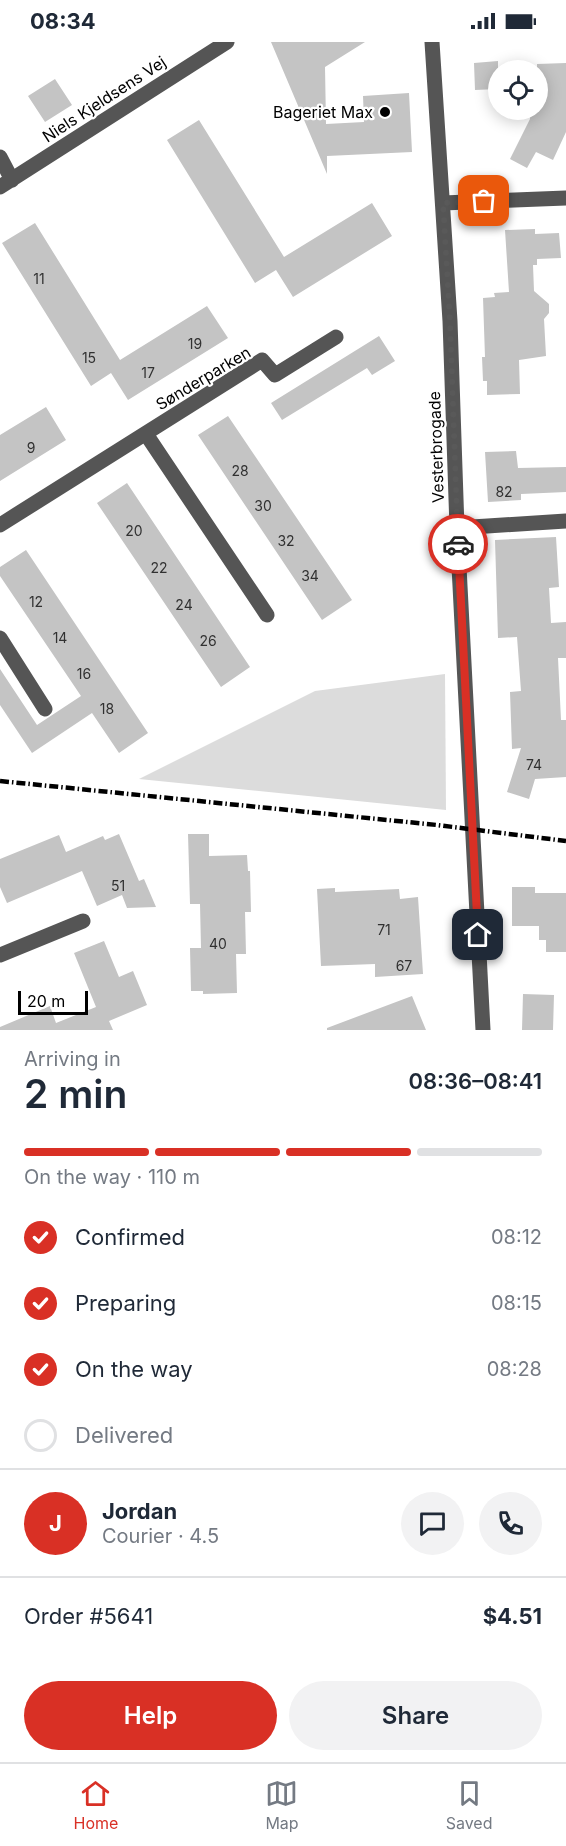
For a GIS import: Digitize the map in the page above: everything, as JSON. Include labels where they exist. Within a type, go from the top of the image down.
[{"type":"street","name":"Vesterbrogade","points":[[432,42],[450,321],[483,1030]]},
{"type":"street","name":"Niels Kjeldsens Vej","points":[[6,183],[219,44]]},
{"type":"street","points":[[0,157],[6,183]]},
{"type":"street","points":[[443,203],[566,198]]},
{"type":"street","name":"Sønderparken","points":[[0,525],[262,360],[275,375],[336,337]]},
{"type":"street","points":[[146,434],[267,615]]},
{"type":"street","points":[[458,528],[566,521]]},
{"type":"street","points":[[0,638],[45,710]]},
{"type":"street","points":[[0,955],[83,921]]},
{"type":"shaded area","points":[[445,674],[446,810],[139,779],[315,691]]},
{"type":"building","points":[[271,42],[365,42],[325,67],[326,124],[364,122],[363,96],[409,93],[412,152],[327,156],[327,174]]},
{"type":"building","points":[[488,62],[488,89],[475,90],[474,63]]},
{"type":"building","points":[[566,63],[566,132],[553,160],[536,152],[527,168],[510,159],[530,120],[548,120],[548,64]]},
{"type":"building","points":[[55,79],[72,105],[45,122],[28,96]]},
{"type":"building","points":[[199,120],[284,257],[372,203],[392,236],[293,297],[276,270],[255,283],[167,140]]},
{"type":"building","points":[[35,223],[120,360],[207,306],[228,338],[128,400],[111,373],[91,386],[2,243]]},
{"type":"building","points":[[535,229],[535,234],[559,233],[561,258],[537,259],[537,265],[533,265],[534,291],[549,304],[549,313],[544,319],[546,356],[519,360],[520,394],[487,395],[487,381],[483,381],[482,357],[485,357],[483,298],[495,297],[494,293],[509,292],[505,230]]},
{"type":"building","points":[[379,336],[395,361],[372,375],[367,368],[282,420],[271,403]]},
{"type":"building","points":[[46,407],[66,440],[0,481],[0,435]]},
{"type":"building","points":[[228,416],[352,600],[322,620],[198,435]]},
{"type":"building","points":[[516,451],[518,468],[566,467],[566,492],[521,494],[521,500],[488,502],[485,452]]},
{"type":"building","points":[[127,483],[250,667],[221,687],[97,503]]},
{"type":"building","points":[[556,537],[559,587],[549,588],[551,623],[566,622],[566,658],[558,658],[561,720],[566,720],[566,777],[535,779],[529,799],[507,792],[521,748],[512,749],[510,692],[521,691],[517,637],[498,638],[495,540]]},
{"type":"building","points":[[26,550],[148,733],[119,753],[92,713],[32,753],[0,705],[0,669],[37,725],[81,696],[0,576],[0,567]]},
{"type":"building","points":[[119,834],[139,881],[144,879],[156,907],[127,908],[122,895],[97,906],[82,871],[7,903],[0,887],[0,859],[59,835],[66,852],[103,836],[105,840]]},
{"type":"building","points":[[188,834],[209,834],[209,856],[247,855],[248,871],[250,871],[251,912],[245,912],[246,954],[236,954],[237,993],[203,994],[203,991],[191,991],[190,948],[201,948],[200,904],[190,904]]},
{"type":"building","points":[[512,887],[535,887],[535,893],[566,893],[566,952],[546,952],[546,940],[539,940],[539,926],[512,926]]},
{"type":"building","points":[[335,888],[335,892],[399,889],[400,899],[418,897],[423,974],[375,977],[375,964],[321,966],[317,889]]},
{"type":"building","points":[[104,941],[119,977],[133,971],[147,1005],[109,1021],[113,1030],[0,1030],[0,1027],[50,1006],[56,1023],[96,1007],[74,953]]},
{"type":"building","points":[[523,994],[554,995],[553,1030],[522,1030]]},
{"type":"building","points":[[412,996],[426,1030],[327,1030],[327,1028]]},
{"type":"railway","points":[[0,781],[437,825],[566,841]]},
{"type":"way so far","points":[[458,544],[450,321],[443,203],[484,201]]},
{"type":"place","name":"Bageriet Max","points":[[385,112]]},
{"type":"route","points":[[458,544],[466,665],[478,935]]}]
